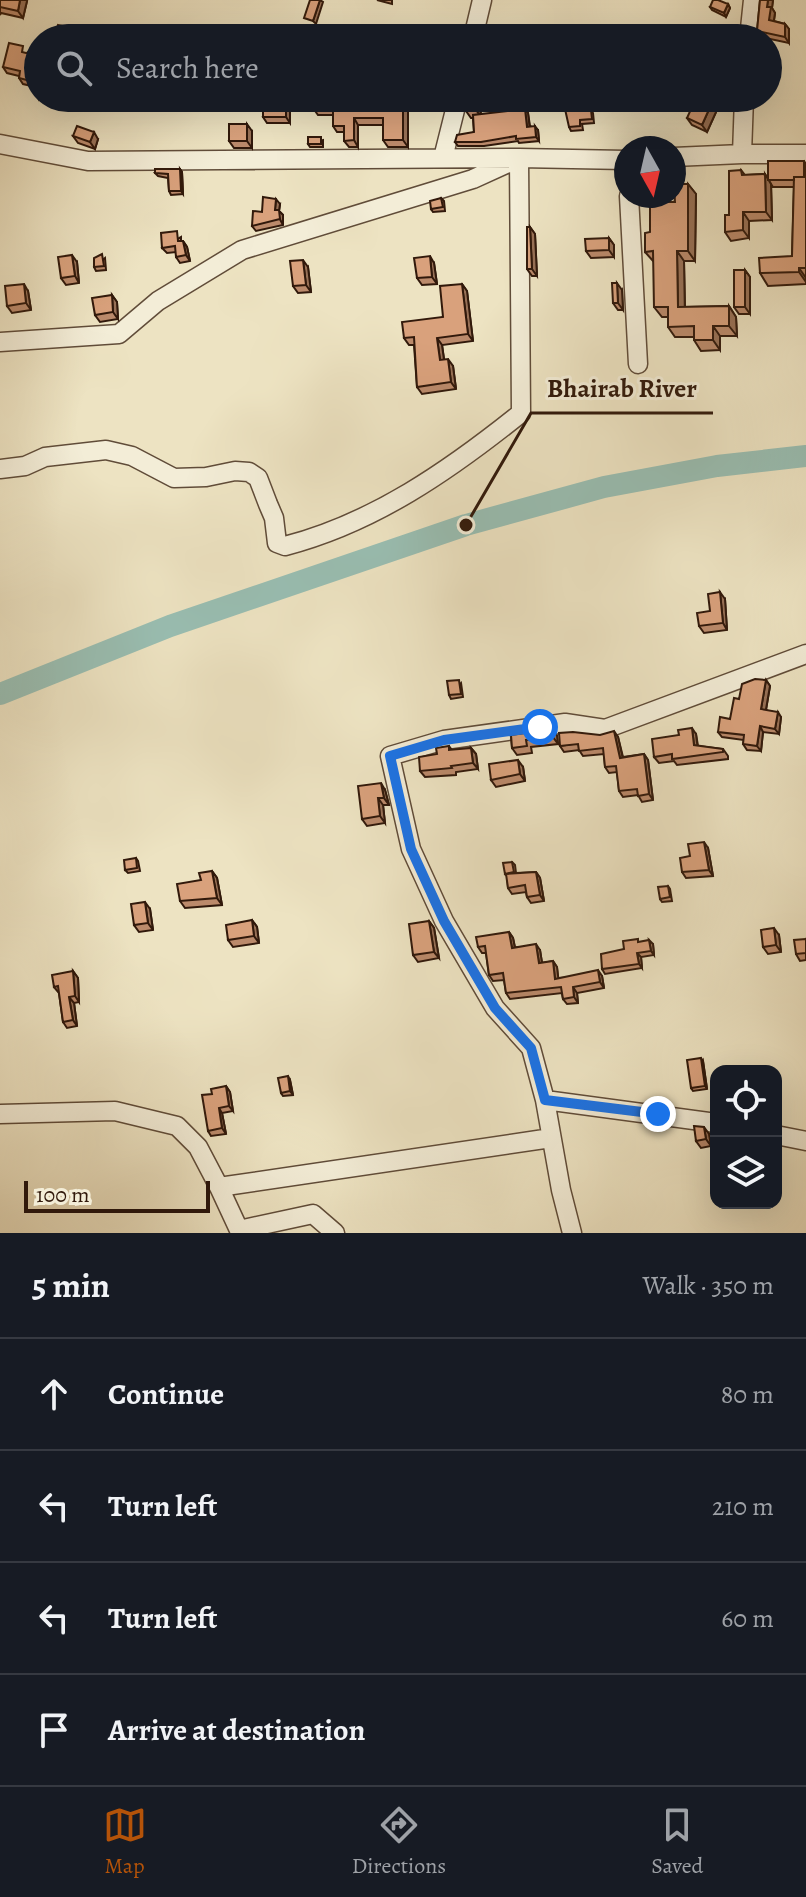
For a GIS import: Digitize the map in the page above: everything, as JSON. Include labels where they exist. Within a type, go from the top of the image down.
[{"type":"street","points":[[476,24],[482,0]]},
{"type":"street","points":[[750,24],[753,0]]},
{"type":"street","points":[[443,158],[454,112]]},
{"type":"street","points":[[742,154],[744,112]]},
{"type":"street","points":[[0,144],[88,161],[614,160]]},
{"type":"street","points":[[686,156],[806,154]]},
{"type":"street","points":[[0,342],[119,334],[158,301],[242,250],[473,179],[519,158]]},
{"type":"street","points":[[0,469],[25,466],[45,457],[106,450],[132,456],[174,478],[249,472],[258,478],[274,518],[277,543],[285,546],[343,527],[414,491],[469,455],[521,413],[519,158]]},
{"type":"street","points":[[630,208],[638,364]]},
{"type":"street","points":[[572,1233],[545,1100],[531,1048],[495,1008],[444,921],[411,849],[390,756],[444,740],[565,723],[605,729],[806,654]]},
{"type":"street","points":[[545,1100],[710,1122]]},
{"type":"street","points":[[0,1114],[115,1111],[177,1126],[198,1147],[239,1230],[313,1214],[335,1233]]},
{"type":"street","points":[[782,1136],[806,1141]]},
{"type":"street","points":[[219,1187],[551,1138]]},
{"type":"building","points":[[0,0],[20,0],[18,11],[0,7]]},
{"type":"building","points":[[310,0],[320,0],[313,21],[304,18]]},
{"type":"building","points":[[713,0],[728,4],[724,13],[710,7]]},
{"type":"building","points":[[760,0],[768,0],[767,7],[771,7],[769,20],[785,24],[785,37],[782,36],[782,24],[758,24]]},
{"type":"building","points":[[9,43],[23,46],[24,79],[19,78],[20,71],[3,67]]},
{"type":"building","points":[[263,112],[286,112],[286,117],[263,117]]},
{"type":"building","points":[[333,112],[403,112],[403,140],[383,140],[383,118],[354,118],[354,140],[344,141],[344,126],[333,126]]},
{"type":"building","points":[[525,112],[527,127],[535,126],[536,137],[455,142],[457,135],[474,132],[473,115]]},
{"type":"building","points":[[566,112],[591,112],[592,119],[580,120],[580,126],[569,127]]},
{"type":"building","points":[[690,112],[708,112],[702,125],[687,118]]},
{"type":"building","points":[[229,124],[247,124],[247,141],[229,141]]},
{"type":"building","points":[[77,126],[94,132],[90,142],[73,136]]},
{"type":"building","points":[[308,137],[321,137],[321,144],[308,144]]},
{"type":"building","points":[[768,161],[804,161],[804,177],[768,180]]},
{"type":"building","points":[[155,169],[180,169],[181,191],[169,191],[168,174],[155,173]]},
{"type":"building","points":[[741,170],[742,175],[765,174],[766,212],[743,212],[743,230],[725,232],[725,215],[729,215],[729,171]]},
{"type":"building","points":[[794,177],[806,177],[806,268],[799,268],[799,272],[760,273],[759,258],[792,256]]},
{"type":"building","points":[[688,184],[688,251],[677,251],[678,307],[729,306],[729,326],[713,326],[713,340],[694,340],[694,326],[668,327],[668,307],[654,307],[653,251],[645,252],[645,233],[650,232],[650,208],[686,208]]},
{"type":"building","points":[[263,197],[276,199],[275,210],[279,210],[280,219],[252,226],[253,211],[262,212]]},
{"type":"building","points":[[441,198],[443,207],[431,209],[430,201]]},
{"type":"building","points":[[527,227],[530,227],[532,269],[527,269]]},
{"type":"building","points":[[177,231],[178,241],[183,241],[186,255],[176,257],[175,246],[162,248],[161,233]]},
{"type":"building","points":[[609,238],[609,250],[586,251],[585,239]]},
{"type":"building","points":[[102,254],[104,266],[94,267],[94,258]]},
{"type":"building","points":[[72,255],[75,276],[61,278],[58,257]]},
{"type":"building","points":[[430,256],[432,277],[417,278],[414,258]]},
{"type":"building","points":[[303,260],[306,285],[293,286],[290,261]]},
{"type":"building","points":[[734,270],[745,270],[745,307],[734,307]]},
{"type":"building","points":[[612,283],[617,283],[618,303],[613,303]]},
{"type":"building","points":[[24,284],[26,303],[7,306],[5,286]]},
{"type":"building","points":[[462,284],[468,334],[437,338],[440,360],[448,359],[451,382],[417,387],[414,337],[404,338],[402,322],[443,317],[440,286]]},
{"type":"building","points":[[112,295],[113,312],[95,315],[92,298]]},
{"type":"building","points":[[720,592],[723,623],[699,626],[697,613],[710,611],[708,594]]},
{"type":"building","points":[[755,679],[766,680],[761,709],[778,712],[775,729],[760,726],[757,746],[743,744],[744,735],[718,732],[720,717],[730,719],[734,698],[739,699],[742,684]]},
{"type":"building","points":[[459,680],[461,694],[449,695],[447,681]]},
{"type":"building","points":[[692,728],[694,745],[723,749],[723,752],[672,759],[672,754],[654,757],[652,739],[679,735],[678,730]]},
{"type":"building","points":[[552,729],[553,737],[526,740],[527,746],[512,748],[511,735]]},
{"type":"building","points":[[614,731],[620,758],[644,754],[649,794],[638,796],[637,789],[619,791],[616,766],[605,767],[603,748],[579,751],[578,744],[560,746],[559,733],[600,735]]},
{"type":"building","points":[[449,746],[449,750],[471,748],[473,763],[420,771],[419,757],[437,754],[436,748]]},
{"type":"building","points":[[518,760],[520,774],[491,780],[489,764]]},
{"type":"building","points":[[381,783],[384,798],[378,798],[380,816],[362,819],[358,786]]},
{"type":"building","points":[[704,842],[709,870],[682,872],[680,858],[690,856],[688,844]]},
{"type":"building","points":[[136,858],[137,868],[125,870],[124,860]]},
{"type":"building","points":[[512,862],[514,872],[505,874],[503,863]]},
{"type":"building","points":[[212,871],[217,898],[180,901],[177,884],[201,880],[199,873]]},
{"type":"building","points":[[536,872],[540,895],[527,897],[525,885],[508,888],[506,874]]},
{"type":"building","points":[[668,886],[670,897],[660,899],[658,887]]},
{"type":"building","points":[[145,902],[148,923],[134,925],[131,904]]},
{"type":"building","points":[[252,920],[254,936],[228,940],[226,925]]},
{"type":"building","points":[[429,921],[434,952],[413,955],[409,924]]},
{"type":"building","points":[[774,928],[776,945],[763,947],[761,930]]},
{"type":"building","points":[[509,932],[512,948],[536,944],[539,963],[553,961],[555,979],[598,970],[600,982],[573,987],[574,997],[563,999],[561,987],[506,993],[503,973],[489,975],[485,946],[478,947],[476,937]]},
{"type":"building","points":[[638,939],[638,942],[649,940],[651,951],[637,953],[639,964],[602,969],[601,954],[624,949],[623,941]]},
{"type":"building","points":[[806,939],[806,953],[796,954],[794,940]]},
{"type":"building","points":[[73,971],[75,996],[69,997],[73,1020],[63,1022],[58,986],[54,987],[52,975]]},
{"type":"building","points":[[701,1058],[705,1086],[691,1088],[687,1060]]},
{"type":"building","points":[[288,1076],[290,1091],[281,1093],[278,1078]]},
{"type":"building","points":[[226,1086],[229,1106],[219,1108],[222,1128],[208,1131],[202,1095],[212,1094],[211,1089]]},
{"type":"building","points":[[694,1126],[704,1127],[706,1139],[696,1141]]},
{"type":"waterway","points":[[0,694],[170,626],[466,525],[604,487],[717,466],[806,456]]},
{"type":"place","name":"Bhairab River","points":[[466,525]]},
{"type":"route","points":[[540,727],[444,740],[390,756],[411,849],[444,921],[495,1008],[531,1048],[545,1100],[658,1114]]}]
